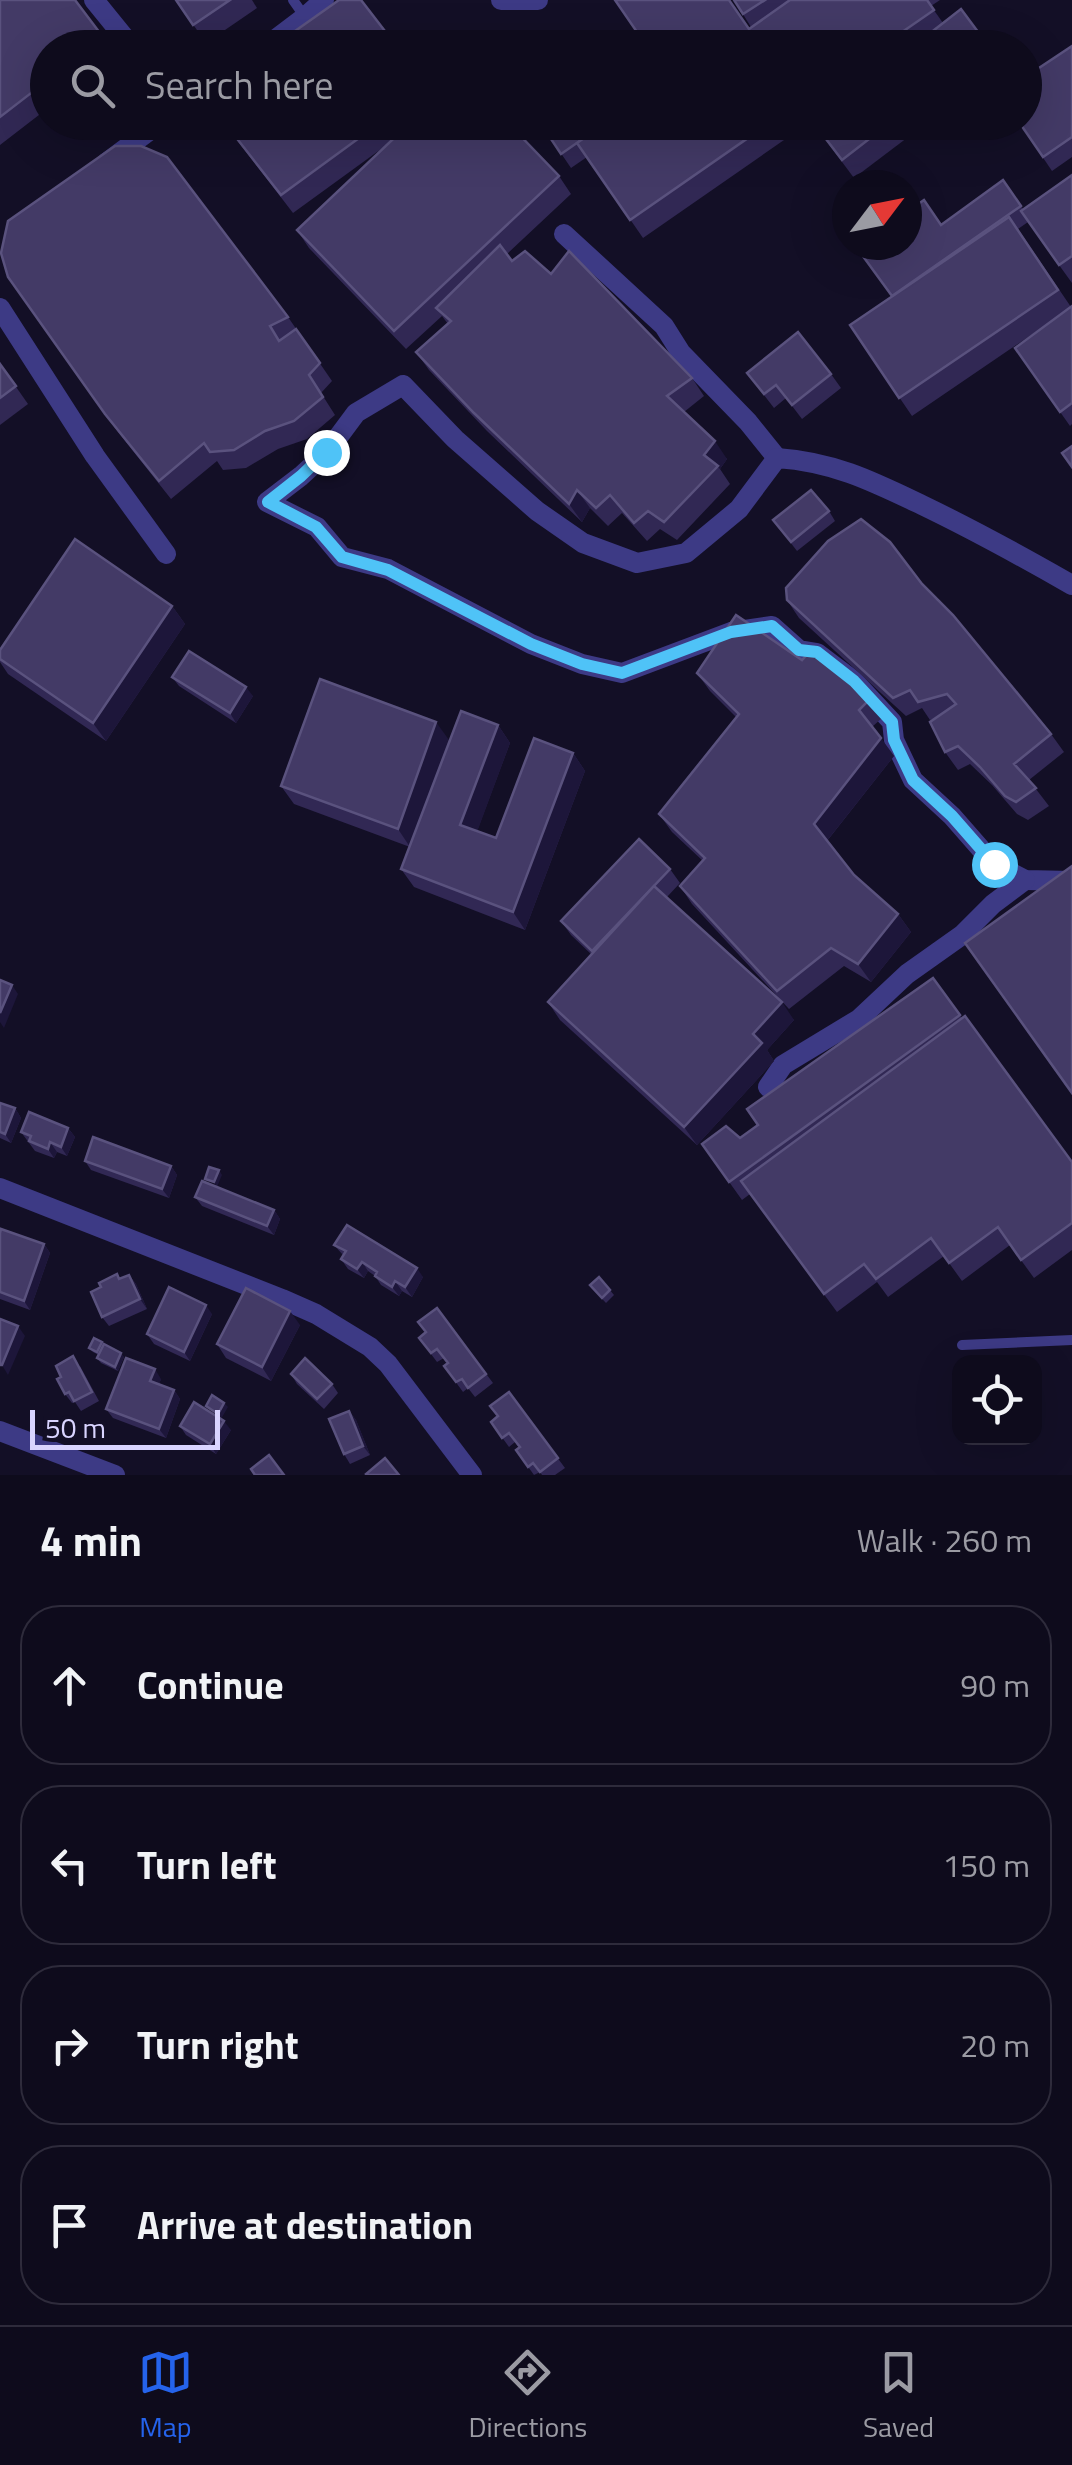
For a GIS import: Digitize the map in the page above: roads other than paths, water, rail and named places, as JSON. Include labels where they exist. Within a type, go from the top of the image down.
[{"type":"street","points":[[94,0],[118,30]]},
{"type":"street","points":[[280,30],[299,9],[324,0]]},
{"type":"street","points":[[501,0],[538,0]]},
{"type":"street","points":[[96,170],[136,140]]},
{"type":"street","points":[[564,234],[664,326],[681,354],[748,422],[777,458],[809,460],[864,477],[968,527],[1072,585]]},
{"type":"street","points":[[0,308],[94,456],[166,554]]},
{"type":"street","points":[[777,458],[739,508],[686,553],[637,563],[583,543],[537,511],[403,385],[356,413],[326,452],[268,502],[316,527],[342,557],[388,570],[531,644],[582,664],[622,673],[731,632],[772,626],[799,650],[817,652],[854,681],[892,722],[894,740],[913,780],[952,816],[994,864],[1026,880],[1072,880]]},
{"type":"street","points":[[768,1087],[784,1066],[859,1019],[907,974],[962,935],[992,904],[1026,880]]},
{"type":"street","points":[[0,1188],[316,1314],[370,1347],[388,1364],[472,1475]]},
{"type":"street","points":[[0,1431],[115,1475]]},
{"type":"lane","points":[[962,1345],[1072,1340]]}]
